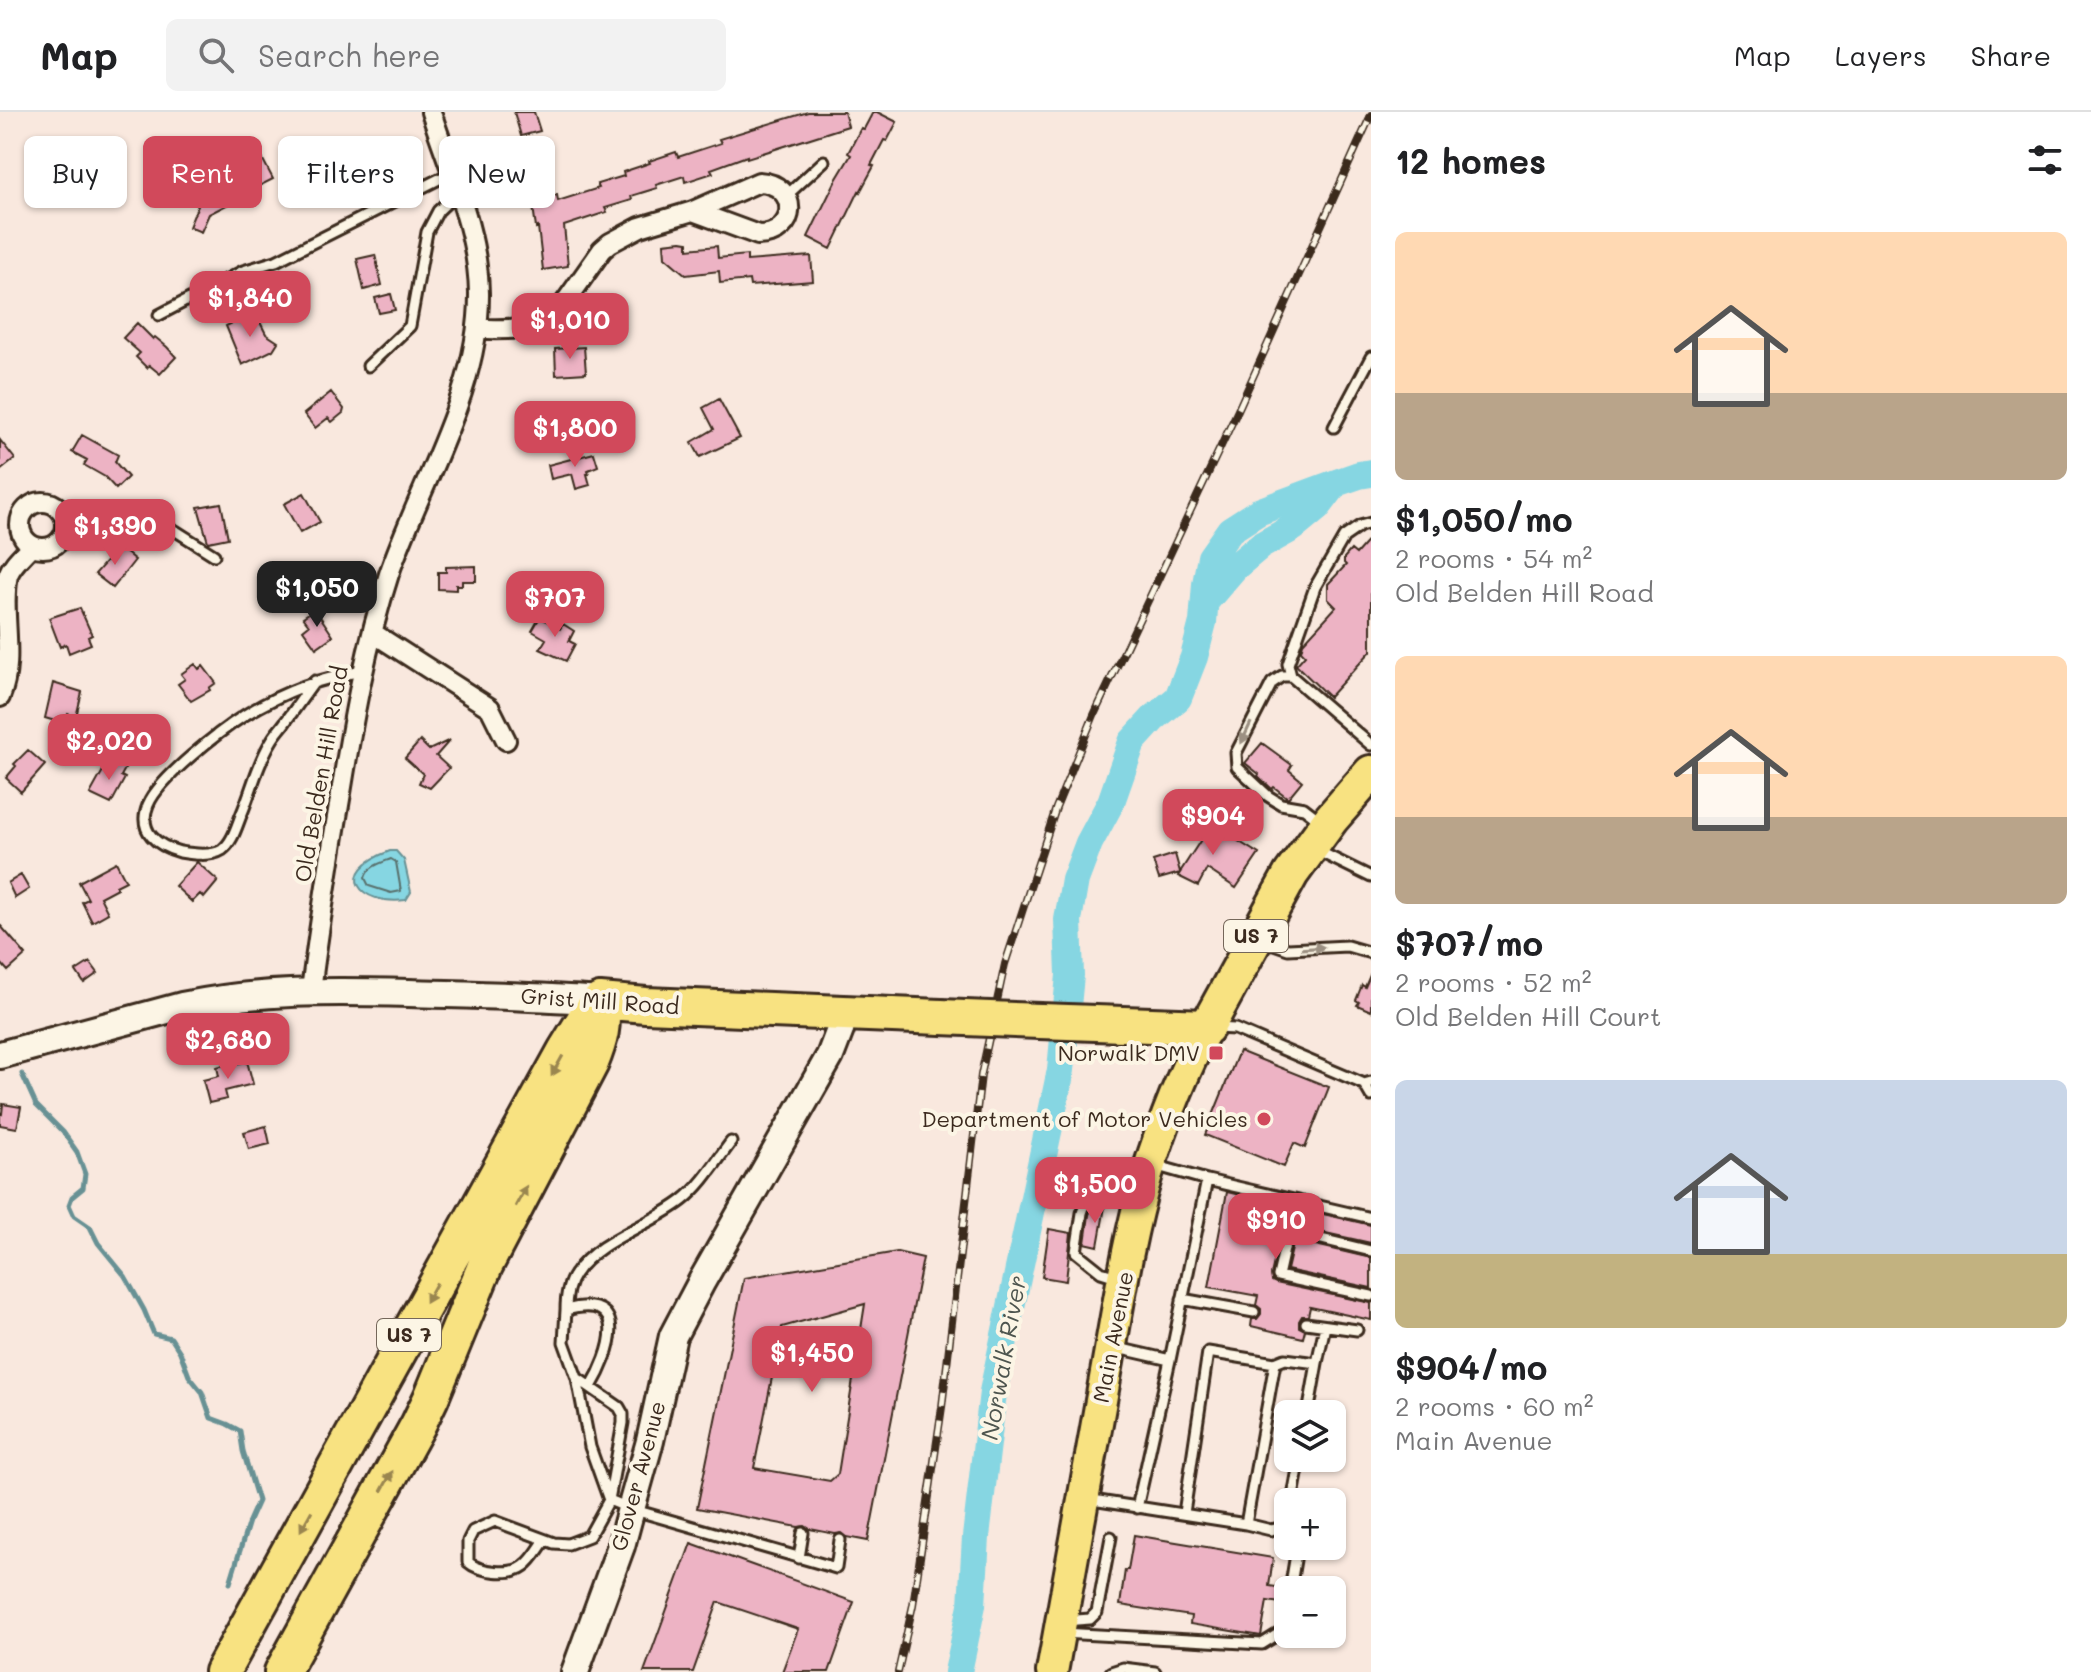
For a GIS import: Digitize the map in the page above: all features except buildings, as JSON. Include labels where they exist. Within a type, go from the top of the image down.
[{"type":"highway","name":"Main Avenue","points":[[1207,1027],[1291,874],[1318,836],[1371,773]]},
{"type":"highway","name":"Grist Mill Road","points":[[600,1001],[1207,1027]]},
{"type":"highway","name":"US 7","points":[[222,1672],[565,1051],[600,1001]]},
{"type":"highway","name":"US 7","points":[[282,1672],[418,1425],[485,1266],[591,1063],[603,1030],[600,1001]]},
{"type":"main road","name":"Main Avenue","points":[[1052,1672],[1111,1346],[1147,1177],[1186,1067],[1207,1027]]},
{"type":"street","name":"Old Belden Hill Road","points":[[431,112],[439,136]]},
{"type":"street","points":[[477,329],[526,329],[547,321],[557,314],[602,250],[640,227],[693,211],[759,182],[776,186],[786,196],[789,206],[784,225],[767,235],[758,235],[693,211]]},
{"type":"street","name":"Old Belden Hill Road","points":[[311,991],[319,922],[356,705],[373,633],[390,573],[470,369],[479,293],[476,257],[463,208]]},
{"type":"street","points":[[48,502],[56,506],[66,519],[64,536],[53,546],[31,546],[24,540],[19,525],[25,509],[32,504],[48,502]]},
{"type":"street","points":[[0,697],[6,662],[2,593],[8,573],[31,546]]},
{"type":"street","points":[[373,633],[490,708],[506,740]]},
{"type":"street","name":"Grist Mill Road","points":[[0,1055],[209,1000],[249,995],[311,991],[530,995],[600,1001]]},
{"type":"street","name":"Glover Avenue","points":[[575,1672],[621,1546],[629,1508],[681,1384],[702,1281],[830,1056],[843,1013]]},
{"type":"street","name":"Glover Avenue","points":[[591,1672],[619,1598],[629,1508]]},
{"type":"lane","points":[[786,196],[824,161]]},
{"type":"lane","points":[[159,315],[243,271],[276,261],[439,179]]},
{"type":"lane","points":[[368,366],[410,326],[427,232],[441,208]]},
{"type":"lane","points":[[1334,427],[1371,357]]},
{"type":"lane","points":[[1371,523],[1360,526],[1344,537],[1315,587],[1288,664],[1291,676],[1371,745]]},
{"type":"lane","points":[[64,536],[112,529],[165,529],[176,531],[214,555]]},
{"type":"lane","points":[[315,681],[272,739],[232,838],[221,851],[209,854],[183,852],[161,846],[150,836],[146,828],[148,805],[174,772],[211,740],[245,715],[315,681],[364,671]]},
{"type":"lane","points":[[1291,676],[1282,676],[1272,683],[1236,753],[1237,767],[1281,804],[1304,808],[1318,836],[1369,873]]},
{"type":"lane","points":[[1255,938],[1288,949],[1347,946],[1371,953]]},
{"type":"lane","points":[[1207,1027],[1235,1029],[1368,1083],[1371,1096]]},
{"type":"lane","points":[[731,1142],[686,1198],[662,1216],[590,1256],[573,1276],[567,1294],[564,1342],[577,1378],[590,1447],[629,1508],[836,1568],[840,1540]]},
{"type":"lane","points":[[1124,1279],[1101,1272],[1076,1252],[1082,1213],[1086,1202],[1147,1177],[1207,1180],[1371,1218]]},
{"type":"lane","points":[[1137,1508],[1207,1180]]},
{"type":"lane","points":[[1371,1251],[1288,1231],[1278,1276],[1371,1296]]},
{"type":"lane","points":[[1182,1299],[1254,1312]]},
{"type":"lane","points":[[566,1310],[581,1306],[596,1307],[609,1317],[612,1330],[610,1344],[603,1367],[591,1387]]},
{"type":"lane","points":[[1306,1323],[1357,1330]]},
{"type":"lane","points":[[1310,1400],[1325,1326]]},
{"type":"lane","points":[[1111,1346],[1170,1360]]},
{"type":"lane","points":[[1184,1513],[1208,1352],[1275,1363],[1285,1359],[1317,1363]]},
{"type":"lane","points":[[1246,1524],[1275,1363]]},
{"type":"lane","points":[[577,1378],[612,1401],[623,1414],[629,1508]]},
{"type":"lane","points":[[1083,1499],[1274,1529]]},
{"type":"lane","points":[[545,1540],[529,1561],[515,1571],[494,1571],[474,1567],[468,1562],[468,1541],[473,1531],[495,1521],[554,1543],[568,1544],[589,1536],[629,1508]]},
{"type":"lane","points":[[799,1558],[803,1533]]},
{"type":"lane","points":[[1060,1627],[1090,1619],[1097,1612],[1111,1537]]},
{"type":"lane","points":[[1292,1576],[1295,1560]]},
{"type":"lane","points":[[1060,1627],[1262,1644],[1274,1637]]},
{"type":"lane","points":[[1111,1672],[1123,1668],[1155,1672]]},
{"type":"water","points":[[390,851],[396,851],[404,860],[411,892],[406,900],[376,898],[359,886],[357,877],[361,868]]},
{"type":"waterway","name":"Norwalk River","points":[[958,1672],[972,1605],[976,1537],[993,1392],[1061,1070],[1070,975],[1068,920],[1075,880],[1089,843],[1111,802],[1132,742],[1178,698],[1203,622],[1211,557],[1230,530],[1258,512],[1371,473]]},
{"type":"waterway","name":"Norwalk River","points":[[1205,602],[1235,567],[1260,546],[1294,527],[1317,508],[1336,483]]},
{"type":"waterway","points":[[22,1074],[36,1105],[63,1132],[77,1152],[85,1174],[83,1188],[72,1197],[69,1205],[74,1216],[90,1227],[98,1243],[125,1276],[154,1334],[171,1338],[189,1376],[202,1392],[211,1418],[240,1431],[258,1501],[230,1583]]},
{"type":"railway","points":[[898,1672],[913,1605],[942,1407],[981,1075],[1005,964],[1056,808],[1094,715],[1238,410],[1371,115]]},
{"type":"place","name":"Norwalk DMV","points":[[1216,1053]]},
{"type":"place","name":"Department of Motor Vehicles","points":[[1264,1119]]}]
